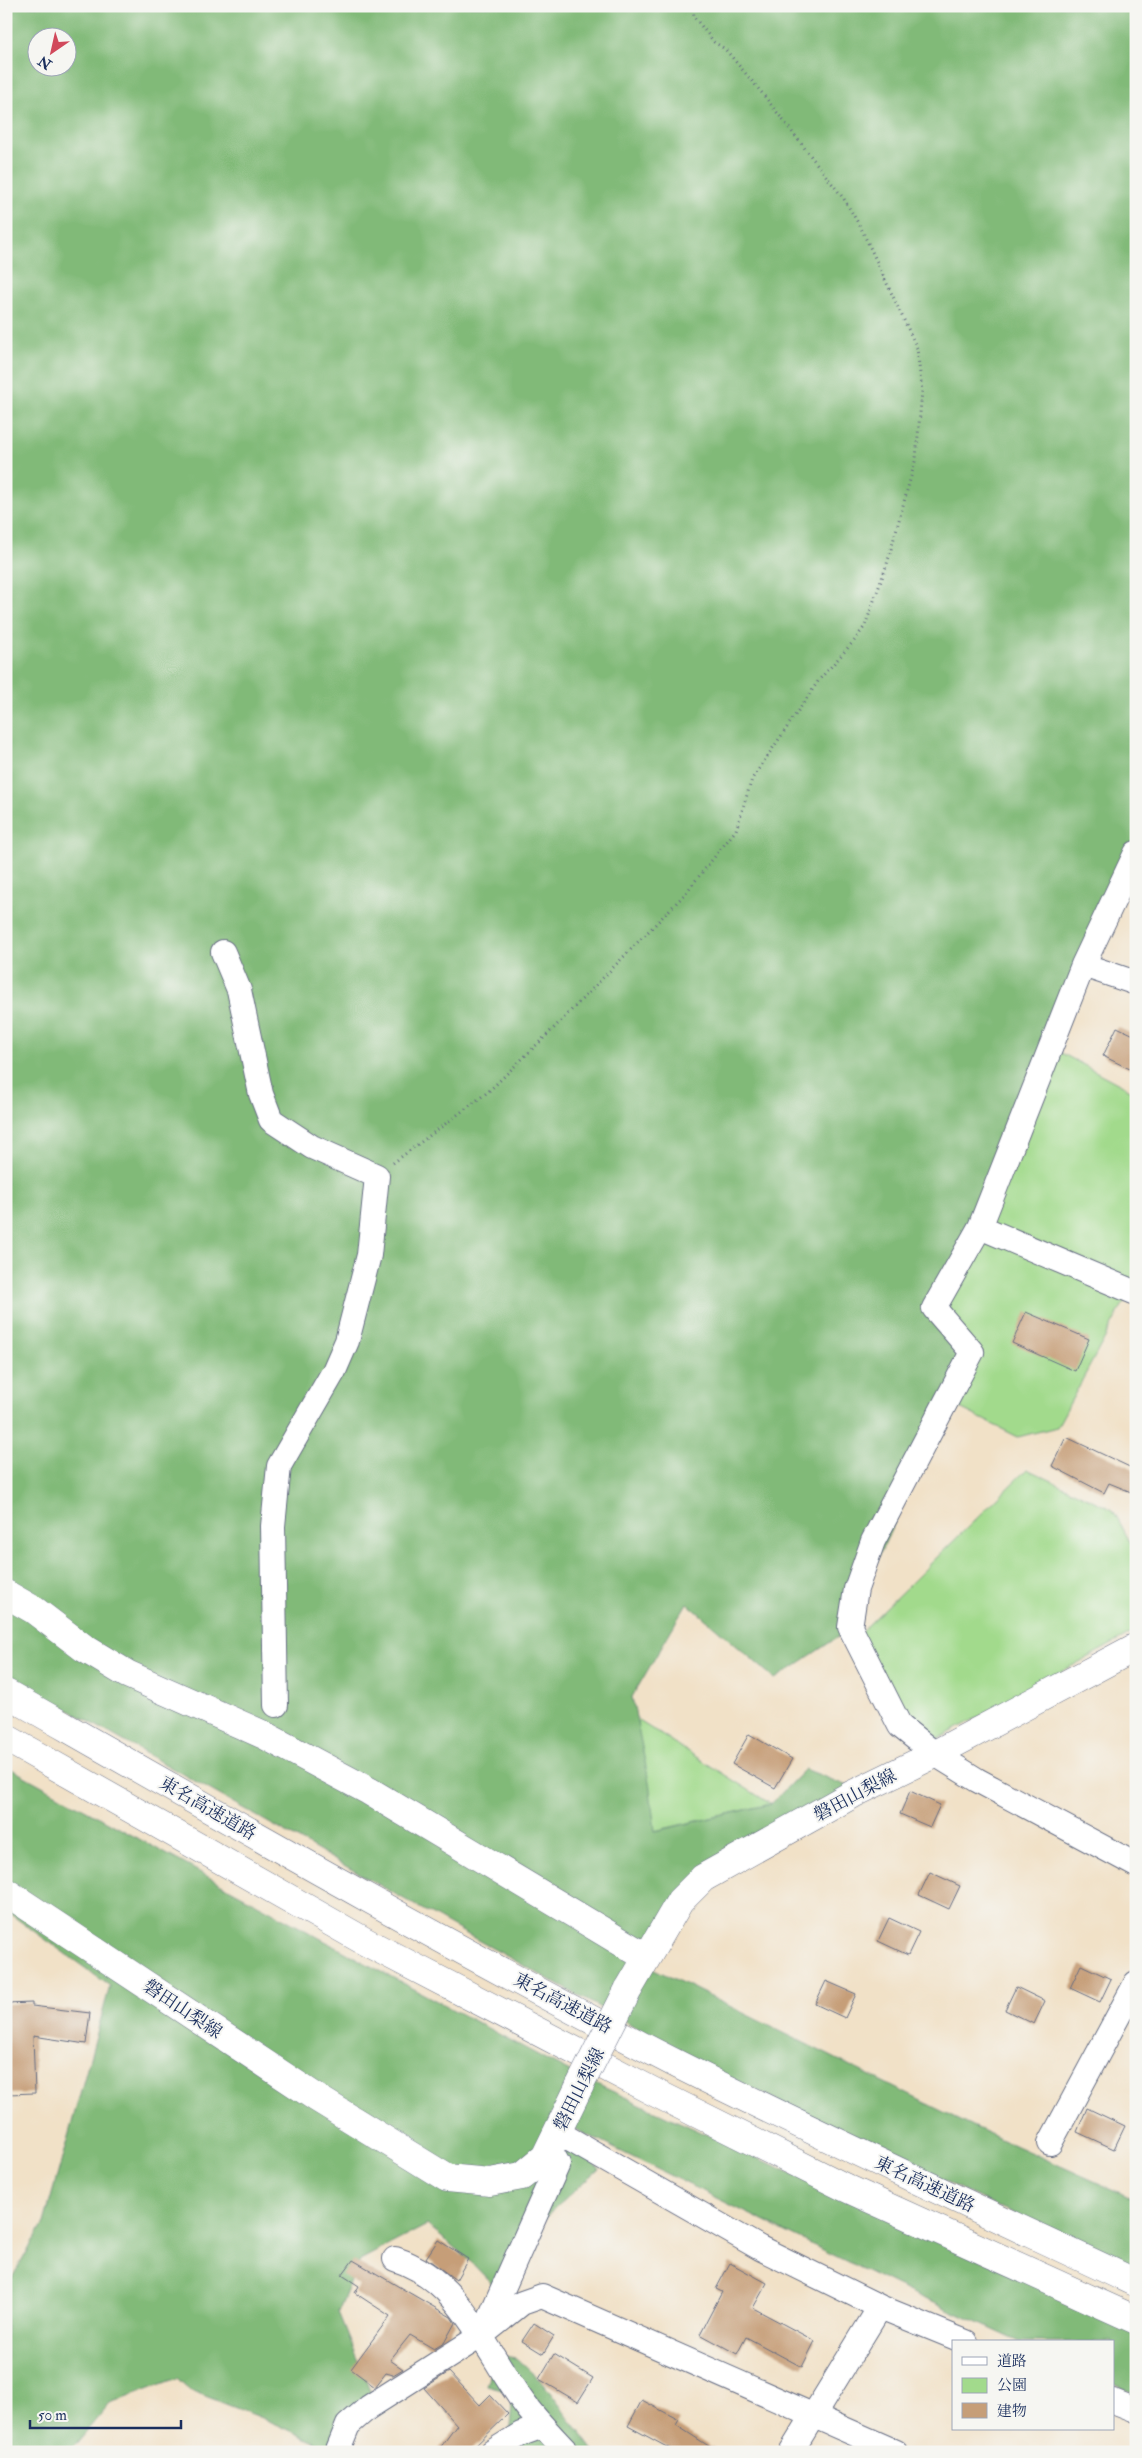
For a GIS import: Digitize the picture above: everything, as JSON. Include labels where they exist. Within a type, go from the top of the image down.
[{"type":"main road","points":[[6,1594],[34,1610],[84,1648],[127,1674],[264,1735],[369,1792],[646,1957]]},
{"type":"main road","name":"磐田山梨線","points":[[6,1892],[317,2098],[447,2178],[490,2182],[522,2176],[544,2157],[646,1957],[680,1900],[703,1878],[853,1794],[935,1754],[1136,1648]]},
{"type":"main road","name":"東名高速道路","points":[[6,1693],[384,1908],[673,2062],[860,2153],[1136,2283]]},
{"type":"main road","name":"東名高速道路","points":[[6,1738],[366,1942],[658,2094],[844,2186],[1136,2320]]},
{"type":"street","points":[[1136,853],[1083,965],[980,1227],[934,1308],[972,1352],[873,1541],[856,1589],[850,1627],[900,1726],[935,1754],[977,1780],[1136,1865]]},
{"type":"street","points":[[223,952],[239,990],[261,1094],[271,1120],[312,1147],[376,1176],[369,1254],[348,1341],[334,1371],[279,1466],[273,1526],[276,1705]]},
{"type":"street","points":[[1083,965],[1136,983]]},
{"type":"street","points":[[980,1227],[1136,1293]]},
{"type":"street","points":[[1050,2142],[1136,1983]]},
{"type":"street","points":[[553,2140],[760,2248],[880,2307],[961,2340]]},
{"type":"street","points":[[482,2335],[558,2164],[553,2140]]},
{"type":"street","points":[[395,2259],[414,2265],[441,2286],[482,2335],[526,2405],[567,2452]]},
{"type":"street","points":[[337,2452],[348,2425],[368,2407],[482,2335],[522,2303],[542,2296],[896,2452]]},
{"type":"street","points":[[791,2452],[880,2307]]},
{"type":"street","points":[[1114,2401],[1136,2410]]},
{"type":"street","points":[[492,2452],[521,2434],[543,2426]]},
{"type":"path","points":[[376,1176],[488,1092],[508,1073],[684,895],[736,830],[752,779],[819,680],[854,641],[864,626],[887,564],[912,475],[916,458],[922,391],[917,348],[844,199],[762,93],[725,49],[714,42],[694,17],[693,6]]},
{"type":"green space","points":[[6,6],[1136,6],[1136,853],[934,1307],[972,1352],[844,1633],[775,1679],[687,1603],[632,1697],[649,1782],[655,1831],[771,1804],[805,1769],[850,1787],[707,1876],[632,1958],[972,2126],[1136,2200],[1136,2268],[998,2207],[708,2067],[452,1926],[42,1695],[6,1672]]},
{"type":"green space","points":[[1052,1048],[1136,1093],[1136,1286],[1130,1291],[1057,1427],[1018,1437],[954,1405],[937,1301]]},
{"type":"green space","points":[[1027,1469],[1113,1510],[1136,1553],[1136,1631],[931,1743],[898,1721],[860,1633]]},
{"type":"green space","points":[[636,1719],[771,1804],[654,1831]]},
{"type":"green space","points":[[6,1766],[356,1958],[568,2071],[1136,2331],[1136,2395],[1114,2384],[1114,2340],[1016,2340],[897,2286],[548,2116],[599,2169],[529,2232],[501,2293],[468,2259],[427,2225],[360,2260],[338,2312],[372,2396],[336,2452],[274,2423],[190,2390],[177,2378],[110,2403],[69,2452],[6,2452],[6,2288],[44,2223],[110,1986],[6,1911]]},
{"type":"green space","points":[[497,2355],[516,2358],[543,2383],[595,2452],[496,2452],[510,2427],[513,2392],[487,2385]]},
{"type":"building","points":[[1117,1027],[1136,1036],[1136,1072],[1103,1056]]},
{"type":"building","points":[[1026,1312],[1089,1339],[1075,1371],[1012,1343]]},
{"type":"building","points":[[1066,1437],[1136,1470],[1136,1494],[1109,1483],[1104,1493],[1052,1466]]},
{"type":"building","points":[[749,1734],[792,1759],[775,1788],[732,1764]]},
{"type":"building","points":[[910,1791],[940,1805],[930,1827],[900,1814]]},
{"type":"building","points":[[930,1872],[960,1886],[949,1909],[919,1895]]},
{"type":"building","points":[[889,1918],[919,1932],[908,1955],[878,1941]]},
{"type":"building","points":[[1081,1965],[1111,1979],[1100,2002],[1070,1988]]},
{"type":"building","points":[[826,1981],[856,1994],[845,2018],[815,2004]]},
{"type":"building","points":[[1016,1987],[1045,2001],[1034,2024],[1005,2010]]},
{"type":"building","points":[[32,2003],[32,2006],[90,2013],[86,2044],[33,2036],[35,2093],[8,2094],[6,2004]]},
{"type":"building","points":[[1087,2108],[1125,2126],[1114,2149],[1077,2132]]},
{"type":"building","points":[[438,2240],[468,2259],[456,2280],[426,2258]]},
{"type":"building","points":[[353,2260],[451,2317],[455,2323],[444,2343],[434,2349],[410,2335],[390,2360],[403,2369],[393,2375],[386,2373],[375,2387],[351,2369],[390,2316],[355,2293],[359,2286],[342,2275]]},
{"type":"building","points":[[730,2263],[767,2283],[753,2308],[815,2341],[802,2367],[746,2337],[737,2354],[700,2334],[722,2292],[716,2289]]},
{"type":"building","points":[[534,2323],[554,2336],[543,2354],[522,2341]]},
{"type":"building","points":[[554,2354],[593,2378],[578,2402],[539,2379]]},
{"type":"building","points":[[449,2372],[480,2405],[490,2395],[508,2414],[469,2452],[437,2452],[457,2425],[424,2388]]},
{"type":"building","points":[[642,2400],[679,2420],[676,2425],[718,2452],[676,2452],[628,2426]]}]
